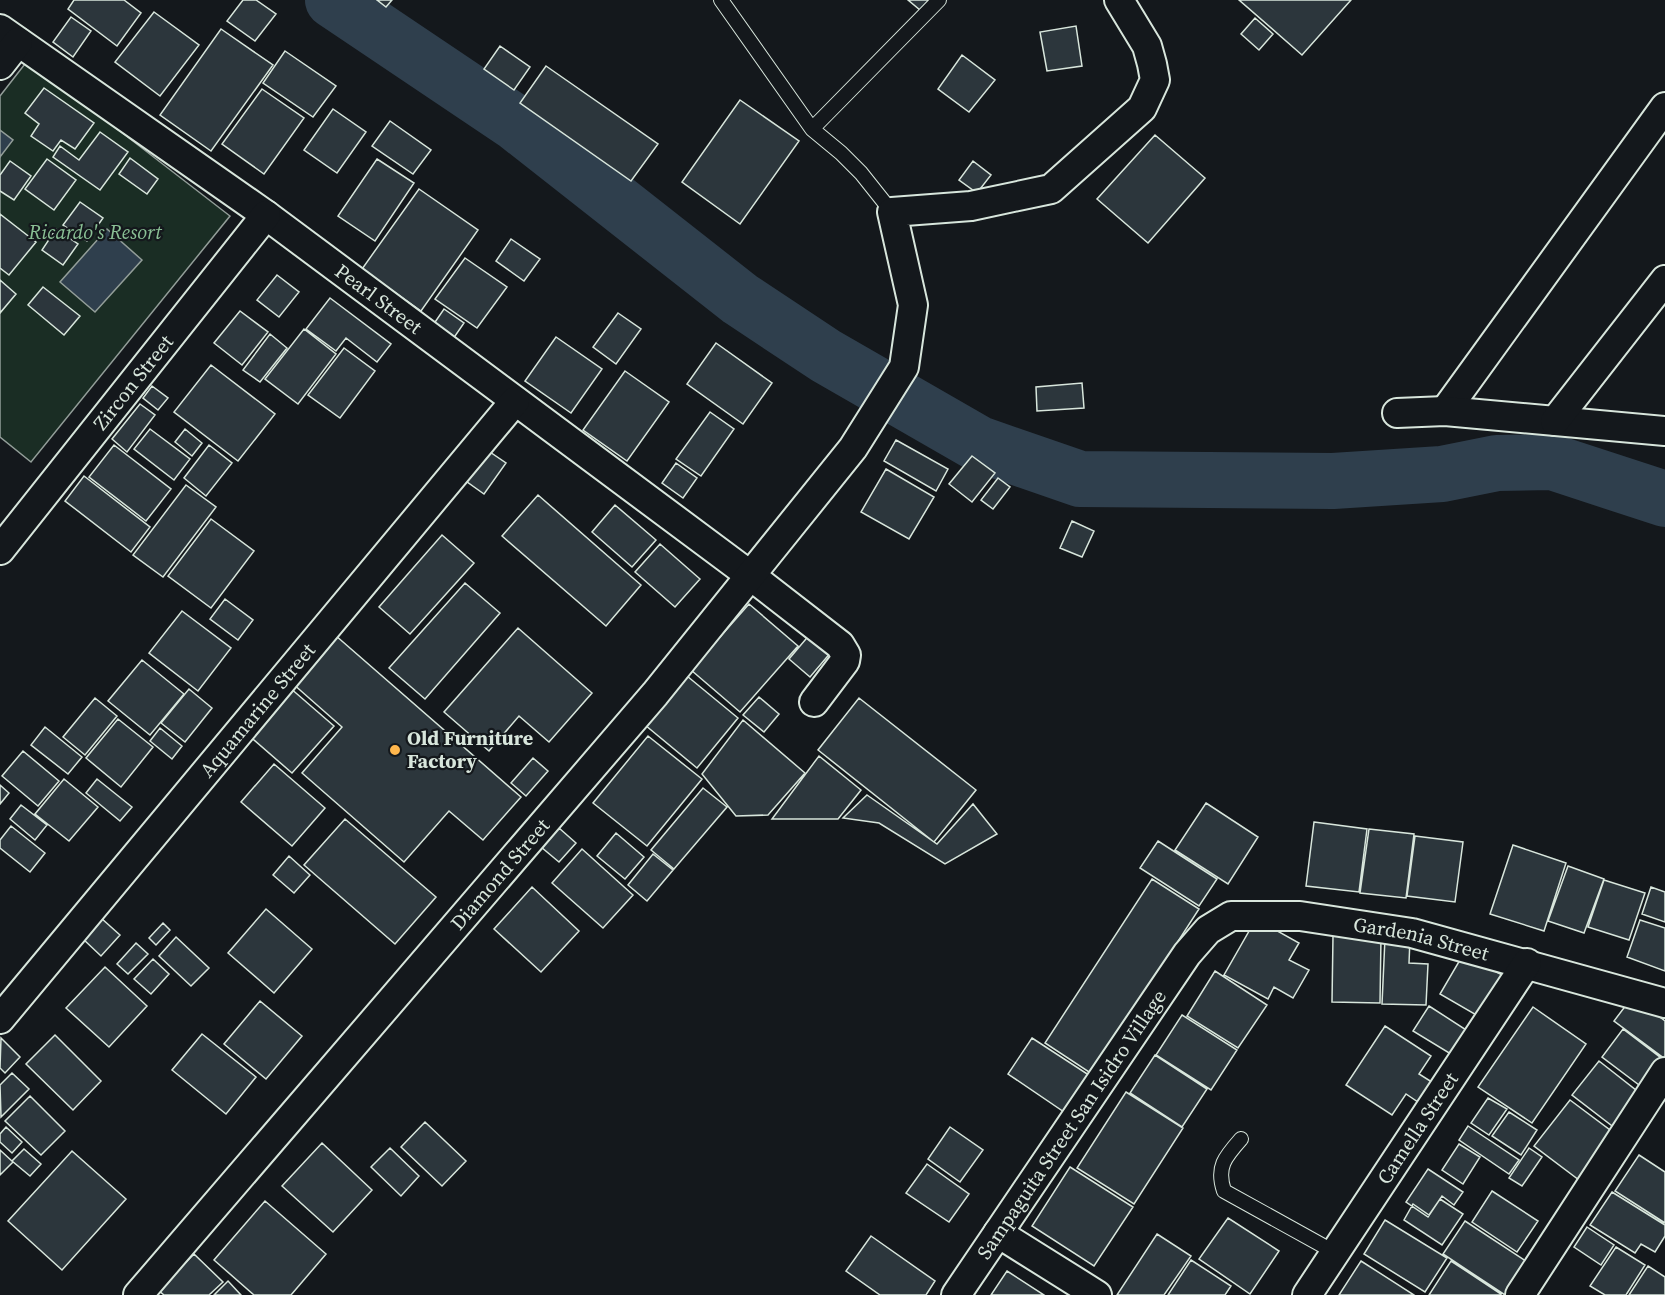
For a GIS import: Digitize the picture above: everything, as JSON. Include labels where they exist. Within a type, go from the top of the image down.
[{"type":"street","points":[[892,212],[971,206],[1051,189],[1142,108],[1155,80],[1152,64],[1147,46],[1119,0]]},
{"type":"street","points":[[0,65],[9,36]]},
{"type":"street","name":"Pearl Street","points":[[9,36],[266,215],[751,576],[843,650],[846,655],[845,661],[813,702]]},
{"type":"street","points":[[1445,411],[1665,107]]},
{"type":"street","name":"Diamond Street","points":[[138,1295],[656,694],[854,448],[904,367],[913,305],[892,212]]},
{"type":"street","name":"Zircon Street","points":[[0,550],[266,215]]},
{"type":"street","points":[[1555,421],[1665,280]]},
{"type":"street","name":"Aquamarine Street","points":[[0,1019],[515,401]]},
{"type":"street","points":[[1397,413],[1445,411],[1665,430]]},
{"type":"street","name":"Gardenia Street","points":[[1186,954],[1208,930],[1231,916],[1300,916],[1412,933],[1665,1003]]},
{"type":"street","name":"Sampaguita Street San Isidro Village","points":[[956,1295],[1186,954]]},
{"type":"street","name":"Camella Street","points":[[1307,1295],[1527,963]]},
{"type":"street","points":[[1520,1295],[1665,1072]]},
{"type":"street","points":[[998,1233],[1096,1295]]},
{"type":"lane","points":[[721,0],[812,129],[861,173],[892,212]]},
{"type":"lane","points":[[812,129],[939,0]]},
{"type":"lane","points":[[1241,1139],[1227,1155],[1221,1167],[1220,1178],[1224,1191],[1336,1253]]},
{"type":"green space","name":"Ricardo's Resort","points":[[28,60],[230,216],[31,462],[0,437],[0,96]]},
{"type":"water","points":[[0,130],[13,140],[0,157]]},
{"type":"water","points":[[107,229],[142,260],[95,312],[60,282]]},
{"type":"building","points":[[74,0],[124,0],[141,13],[117,46],[68,9]]},
{"type":"building","points":[[243,0],[256,0],[276,14],[255,41],[227,21]]},
{"type":"building","points":[[377,0],[392,0],[386,7]]},
{"type":"building","points":[[908,0],[929,0],[920,10]]},
{"type":"building","points":[[1239,0],[1351,0],[1302,55]]},
{"type":"building","points":[[154,12],[199,45],[160,96],[115,62]]},
{"type":"building","points":[[71,17],[91,31],[73,57],[53,42]]},
{"type":"building","points":[[1255,18],[1273,34],[1259,50],[1241,34]]},
{"type":"building","points":[[1076,26],[1082,66],[1047,71],[1040,32]]},
{"type":"building","points":[[221,29],[273,65],[211,151],[160,115]]},
{"type":"building","points":[[500,46],[530,67],[514,90],[484,69]]},
{"type":"building","points":[[285,51],[336,86],[313,117],[263,83]]},
{"type":"building","points":[[962,55],[995,80],[969,112],[938,89]]},
{"type":"building","points":[[546,66],[658,144],[631,181],[520,103]]},
{"type":"building","points":[[44,88],[94,123],[75,149],[61,140],[53,151],[31,136],[39,124],[25,113]]},
{"type":"building","points":[[262,89],[304,118],[264,174],[222,144]]},
{"type":"building","points":[[740,100],[799,141],[740,224],[682,182]]},
{"type":"building","points":[[333,109],[366,132],[337,173],[304,150]]},
{"type":"building","points":[[390,121],[431,150],[413,174],[372,146]]},
{"type":"building","points":[[100,132],[128,152],[100,190],[53,157],[60,146],[79,160]]},
{"type":"building","points":[[1155,135],[1205,178],[1148,243],[1097,199]]},
{"type":"building","points":[[130,158],[158,179],[147,194],[119,174]]},
{"type":"building","points":[[47,159],[76,180],[54,210],[25,189]]},
{"type":"building","points":[[377,159],[414,183],[375,241],[338,216]]},
{"type":"building","points":[[10,161],[31,176],[14,200],[0,191],[0,175]]},
{"type":"building","points":[[973,161],[991,175],[977,193],[959,180]]},
{"type":"building","points":[[419,189],[478,230],[421,311],[362,269]]},
{"type":"building","points":[[80,202],[103,218],[87,241],[63,225]]},
{"type":"building","points":[[0,214],[36,242],[9,275],[0,268]]},
{"type":"building","points":[[56,229],[78,244],[63,265],[42,250]]},
{"type":"building","points":[[511,239],[540,259],[524,281],[496,261]]},
{"type":"building","points":[[465,258],[507,287],[477,328],[435,299]]},
{"type":"building","points":[[277,275],[299,292],[279,317],[257,300]]},
{"type":"building","name":"Ricardo's Resort","points":[[0,280],[16,294],[0,313]]},
{"type":"building","points":[[43,287],[80,316],[64,335],[28,305]]},
{"type":"building","points":[[330,298],[391,344],[377,362],[346,338],[336,351],[306,329]]},
{"type":"building","points":[[444,309],[464,323],[453,339],[433,325]]},
{"type":"building","points":[[240,311],[268,332],[242,365],[214,343]]},
{"type":"building","points":[[618,313],[641,329],[616,364],[593,347]]},
{"type":"building","points":[[304,329],[336,354],[298,404],[265,379]]},
{"type":"building","points":[[270,334],[287,348],[260,382],[243,370]]},
{"type":"building","points":[[556,337],[602,369],[571,413],[525,381]]},
{"type":"building","points":[[716,343],[772,383],[743,424],[687,384]]},
{"type":"building","points":[[344,348],[375,371],[340,418],[308,395]]},
{"type":"building","points":[[211,365],[275,414],[238,461],[174,412]]},
{"type":"building","points":[[625,371],[669,402],[627,461],[583,430]]},
{"type":"building","points":[[1082,383],[1084,408],[1037,411],[1036,387]]},
{"type":"building","points":[[152,386],[168,398],[158,410],[143,398]]},
{"type":"building","points":[[140,404],[155,415],[127,452],[112,439]]},
{"type":"building","points":[[710,412],[734,429],[701,476],[676,459]]},
{"type":"building","points":[[150,429],[190,459],[174,480],[134,449]]},
{"type":"building","points":[[185,429],[202,443],[192,456],[175,442]]},
{"type":"building","points":[[896,440],[948,469],[936,491],[884,461]]},
{"type":"building","points":[[114,445],[171,489],[146,521],[89,477]]},
{"type":"building","points":[[209,445],[232,463],[206,496],[184,478]]},
{"type":"building","points":[[484,448],[506,463],[484,494],[463,479]]},
{"type":"building","points":[[972,456],[995,473],[972,502],[949,484]]},
{"type":"building","points":[[676,463],[697,478],[683,498],[662,483]]},
{"type":"building","points":[[886,469],[934,497],[909,539],[861,512]]},
{"type":"building","points":[[84,476],[150,527],[131,552],[65,501]]},
{"type":"building","points":[[998,478],[1010,487],[993,509],[981,500]]},
{"type":"building","points":[[186,485],[216,507],[163,577],[133,555]]},
{"type":"building","points":[[538,495],[641,585],[606,626],[502,536]]},
{"type":"building","points":[[615,505],[656,540],[632,567],[592,532]]},
{"type":"building","points":[[211,519],[254,551],[211,608],[168,576]]},
{"type":"building","points":[[1072,521],[1094,531],[1082,557],[1060,548]]},
{"type":"building","points":[[442,535],[474,563],[410,634],[379,607]]},
{"type":"building","points":[[660,544],[700,579],[675,607],[635,572]]},
{"type":"building","points":[[465,583],[500,613],[425,699],[389,668]]},
{"type":"building","points":[[225,599],[253,620],[238,640],[210,619]]},
{"type":"building","points":[[749,604],[798,646],[740,712],[691,670]]},
{"type":"building","points":[[182,611],[231,648],[198,691],[149,653]]},
{"type":"building","points":[[518,628],[592,693],[549,742],[519,716],[489,751],[444,712]]},
{"type":"building","points":[[811,633],[832,651],[810,677],[789,659]]},
{"type":"building","name":"Old Furniture Factory","points":[[335,635],[521,797],[483,840],[449,811],[404,862],[302,773],[342,727],[292,683]]},
{"type":"building","points":[[142,660],[184,694],[150,735],[108,701]]},
{"type":"building","points":[[687,676],[738,718],[697,768],[645,725]]},
{"type":"building","points":[[289,687],[334,726],[292,773],[247,734]]},
{"type":"building","points":[[189,689],[212,708],[185,742],[161,723]]},
{"type":"building","points":[[759,697],[779,714],[764,732],[743,715]]},
{"type":"building","points":[[95,698],[117,716],[85,755],[63,737]]},
{"type":"building","points":[[859,698],[976,790],[934,842],[818,750]]},
{"type":"building","points":[[118,719],[153,747],[121,787],[86,758]]},
{"type":"building","points":[[743,720],[805,773],[768,815],[736,816],[702,774]]},
{"type":"building","points":[[45,727],[82,757],[68,774],[31,745]]},
{"type":"building","points":[[160,728],[182,746],[172,759],[150,741]]},
{"type":"building","points":[[648,736],[702,779],[647,846],[593,803]]},
{"type":"building","points":[[23,751],[59,781],[38,806],[2,776]]},
{"type":"building","points":[[819,756],[861,790],[838,819],[772,819]]},
{"type":"building","points":[[533,758],[548,771],[526,796],[511,783]]},
{"type":"building","points":[[274,764],[325,808],[292,846],[241,802]]},
{"type":"building","points":[[64,779],[98,807],[69,841],[35,814]]},
{"type":"building","points":[[97,779],[132,807],[120,821],[86,793]]},
{"type":"building","points":[[0,785],[9,793],[0,804]]},
{"type":"building","points":[[703,788],[727,807],[674,869],[651,850]]},
{"type":"building","points":[[867,795],[937,844],[973,804],[997,834],[945,864],[879,823],[843,818]]},
{"type":"building","points":[[1206,803],[1258,837],[1228,884],[1175,850]]},
{"type":"building","points":[[21,805],[47,825],[35,840],[10,819]]},
{"type":"building","points":[[345,819],[436,897],[395,944],[304,865]]},
{"type":"building","points":[[1314,822],[1367,829],[1359,892],[1306,886]]},
{"type":"building","points":[[11,826],[45,853],[30,872],[0,848],[0,840]]},
{"type":"building","points":[[559,828],[576,843],[559,862],[541,847]]},
{"type":"building","points":[[1369,829],[1414,834],[1406,898],[1360,893]]},
{"type":"building","points":[[616,833],[644,857],[625,879],[597,856]]},
{"type":"building","points":[[1415,836],[1463,842],[1455,902],[1407,896]]},
{"type":"building","points":[[1158,841],[1217,879],[1199,906],[1140,868]]},
{"type":"building","points":[[1513,845],[1566,863],[1544,931],[1490,914]]},
{"type":"building","points":[[582,849],[633,895],[603,928],[552,883]]},
{"type":"building","points":[[653,854],[673,870],[647,901],[628,885]]},
{"type":"building","points":[[289,856],[310,875],[294,893],[273,875]]},
{"type":"building","points":[[1568,866],[1604,879],[1584,933],[1548,921]]},
{"type":"building","points":[[1152,879],[1199,909],[1092,1074],[1045,1043]]},
{"type":"building","points":[[1604,880],[1645,893],[1629,940],[1588,927]]},
{"type":"building","points":[[532,887],[579,931],[541,972],[494,929]]},
{"type":"building","points":[[1651,887],[1665,892],[1665,922],[1642,914]]},
{"type":"building","points":[[266,909],[312,949],[274,993],[228,953]]},
{"type":"building","points":[[101,918],[120,935],[101,956],[82,938]]},
{"type":"building","points":[[1256,919],[1299,943],[1289,960],[1309,970],[1293,998],[1274,987],[1268,999],[1224,975]]},
{"type":"building","points":[[1640,920],[1665,928],[1665,971],[1627,957]]},
{"type":"building","points":[[163,923],[170,930],[156,945],[149,938]]},
{"type":"building","points":[[1333,936],[1381,937],[1380,1003],[1332,1002]]},
{"type":"building","points":[[176,937],[209,968],[191,986],[159,956]]},
{"type":"building","points":[[1385,938],[1410,939],[1409,963],[1428,964],[1426,1005],[1382,1004]]},
{"type":"building","points":[[136,943],[148,954],[128,974],[117,964]]},
{"type":"building","points":[[1464,953],[1509,979],[1485,1020],[1440,994]]},
{"type":"building","points":[[153,959],[169,974],[151,994],[134,979]]},
{"type":"building","points":[[105,967],[147,1006],[109,1047],[66,1008]]},
{"type":"building","points":[[1215,971],[1267,1005],[1238,1048],[1187,1016]]},
{"type":"building","points":[[1633,996],[1665,1021],[1665,1059],[1614,1021]]},
{"type":"building","points":[[260,1001],[302,1036],[266,1079],[224,1044]]},
{"type":"building","points":[[1429,1006],[1474,1035],[1459,1059],[1413,1031]]},
{"type":"building","points":[[1533,1007],[1586,1044],[1532,1123],[1478,1087]]},
{"type":"building","points":[[1182,1015],[1237,1050],[1211,1090],[1156,1055]]},
{"type":"building","points":[[1385,1026],[1431,1056],[1419,1074],[1435,1084],[1421,1104],[1406,1094],[1392,1115],[1346,1085]]},
{"type":"building","points":[[1623,1029],[1665,1061],[1647,1091],[1602,1057]]},
{"type":"building","points":[[202,1034],[256,1077],[226,1114],[172,1070]]},
{"type":"building","points":[[55,1035],[101,1081],[73,1110],[26,1064]]},
{"type":"building","points":[[1,1038],[20,1057],[5,1073],[0,1068]]},
{"type":"building","points":[[1032,1038],[1095,1079],[1070,1116],[1008,1074]]},
{"type":"building","points":[[1155,1055],[1207,1089],[1182,1127],[1130,1093]]},
{"type":"building","points":[[1599,1061],[1646,1098],[1620,1132],[1572,1095]]},
{"type":"building","points":[[12,1073],[29,1089],[1,1117],[0,1085]]},
{"type":"building","points":[[1126,1092],[1183,1128],[1134,1204],[1077,1168]]},
{"type":"building","points":[[30,1096],[65,1131],[41,1155],[5,1121]]},
{"type":"building","points":[[1488,1098],[1507,1109],[1489,1135],[1471,1123]]},
{"type":"building","points":[[1570,1100],[1614,1133],[1579,1180],[1534,1146]]},
{"type":"building","points":[[1509,1112],[1537,1130],[1521,1155],[1492,1136]]},
{"type":"building","points":[[425,1122],[466,1161],[442,1186],[401,1147]]},
{"type":"building","points":[[1468,1126],[1519,1160],[1509,1174],[1459,1140]]},
{"type":"building","points":[[6,1127],[22,1142],[12,1153],[0,1142],[0,1134]]},
{"type":"building","points":[[950,1127],[983,1150],[960,1182],[928,1159]]},
{"type":"building","points":[[322,1143],[372,1190],[333,1232],[282,1186]]},
{"type":"building","points":[[1459,1144],[1480,1157],[1463,1184],[1442,1170]]},
{"type":"building","points":[[390,1148],[419,1176],[401,1196],[371,1167]]},
{"type":"building","points":[[1529,1148],[1542,1157],[1522,1186],[1509,1178]]},
{"type":"building","points":[[24,1149],[41,1164],[30,1176],[12,1161]]},
{"type":"building","points":[[0,1150],[13,1162],[0,1175]]},
{"type":"building","points":[[72,1151],[126,1199],[62,1270],[8,1221]]},
{"type":"building","points":[[1639,1155],[1665,1172],[1665,1223],[1615,1191]]},
{"type":"building","points":[[927,1164],[969,1194],[949,1222],[906,1193]]},
{"type":"building","points":[[1070,1167],[1133,1207],[1094,1266],[1032,1226]]},
{"type":"building","points":[[1428,1169],[1463,1192],[1454,1205],[1442,1196],[1428,1217],[1406,1202]]},
{"type":"building","points":[[1492,1191],[1538,1221],[1517,1252],[1472,1222]]},
{"type":"building","points":[[1612,1192],[1665,1225],[1665,1236],[1655,1252],[1641,1244],[1635,1253],[1590,1225]]},
{"type":"building","points":[[1440,1199],[1463,1214],[1442,1245],[1404,1220],[1413,1204],[1429,1215]]},
{"type":"building","points":[[265,1201],[326,1254],[291,1295],[254,1295],[214,1260]]},
{"type":"building","points":[[1228,1218],[1279,1251],[1250,1294],[1199,1259]]},
{"type":"building","points":[[1385,1220],[1447,1258],[1425,1292],[1364,1254]]},
{"type":"building","points":[[1465,1221],[1529,1263],[1508,1295],[1443,1254]]},
{"type":"building","points":[[1587,1227],[1614,1245],[1601,1265],[1574,1247]]},
{"type":"building","points":[[1157,1234],[1191,1256],[1164,1295],[1117,1295]]},
{"type":"building","points":[[871,1236],[935,1281],[926,1295],[880,1295],[846,1271]]},
{"type":"building","points":[[1616,1247],[1645,1265],[1626,1295],[1605,1295],[1590,1286]]},
{"type":"building","points":[[194,1254],[223,1282],[209,1295],[164,1295],[158,1290]]},
{"type":"building","points":[[1191,1260],[1231,1286],[1225,1295],[1168,1295]]},
{"type":"building","points":[[1361,1261],[1414,1295],[1339,1295]]},
{"type":"building","points":[[1451,1261],[1501,1294],[1501,1295],[1429,1295]]},
{"type":"building","points":[[1648,1266],[1665,1277],[1665,1295],[1629,1295]]},
{"type":"building","points":[[1007,1271],[1044,1295],[991,1295]]},
{"type":"building","points":[[228,1281],[241,1295],[214,1295]]},
{"type":"waterway","points":[[333,0],[516,123],[740,299],[826,356],[979,444],[1080,479],[1333,481],[1442,474],[1497,463],[1552,462],[1665,499]]},
{"type":"place","name":"Old Furniture Factory","points":[[395,750]]}]
